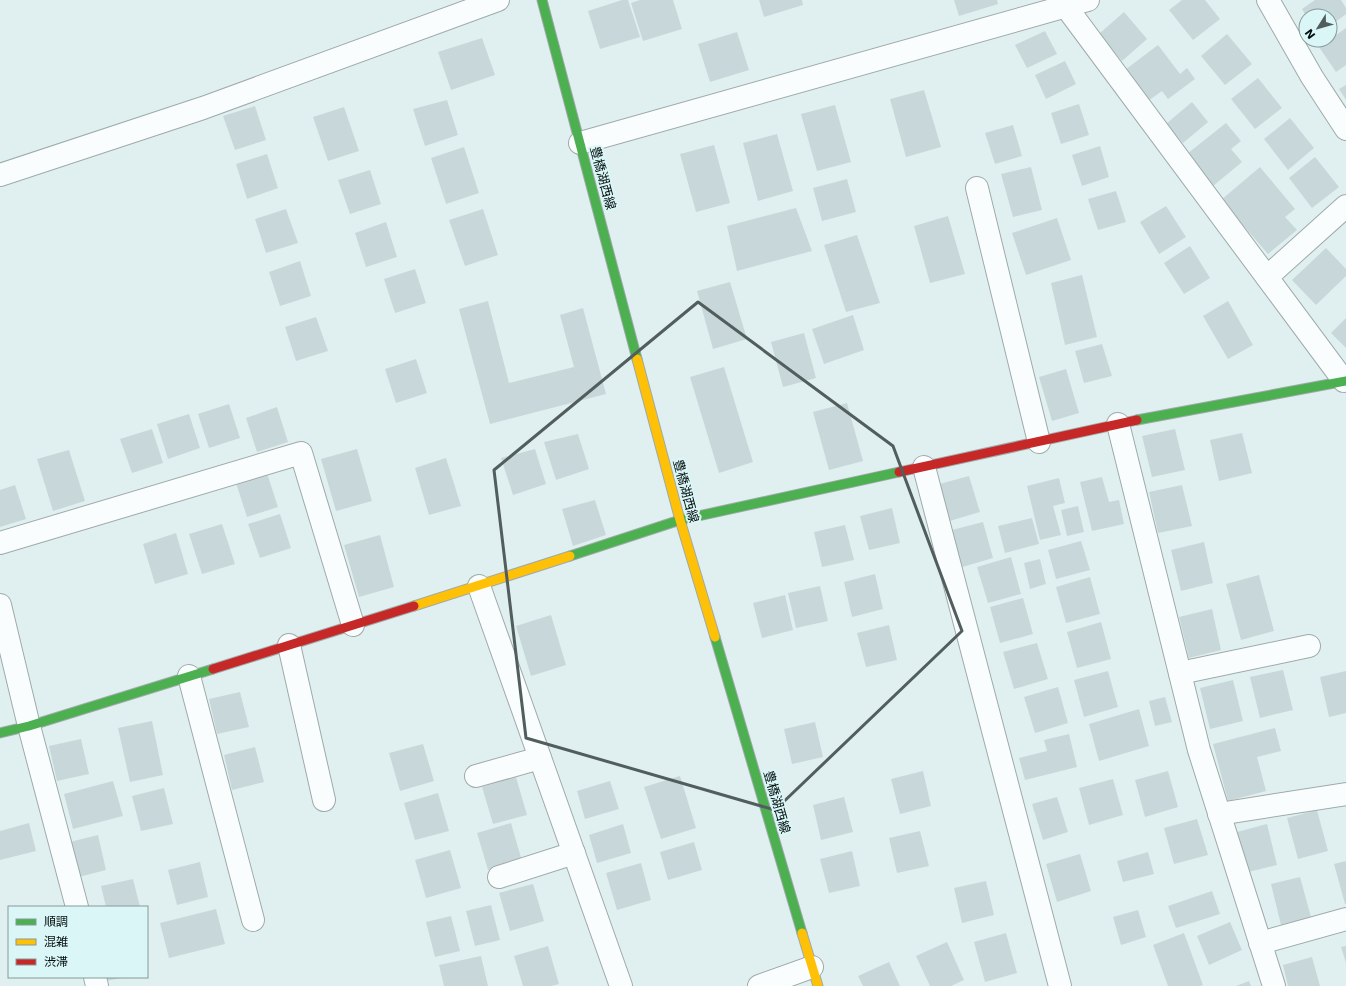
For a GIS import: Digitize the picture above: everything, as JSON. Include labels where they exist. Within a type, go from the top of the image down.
[{"type":"street","points":[[0,175],[203,108],[498,0]]},
{"type":"street","name":"豊橋湖西線","points":[[542,0],[680,520],[815,977]]},
{"type":"street","points":[[580,143],[1064,3],[1088,0]]},
{"type":"street","points":[[1268,0],[1312,77],[1346,129]]},
{"type":"street","points":[[0,733],[29,726],[479,586],[680,520],[1118,424],[1345,381],[1064,3]]},
{"type":"street","points":[[977,188],[1039,442]]},
{"type":"street","points":[[1267,277],[1346,206]]},
{"type":"street","points":[[1118,424],[1199,750],[1274,986]]},
{"type":"street","points":[[0,543],[301,453],[353,625]]},
{"type":"street","points":[[924,467],[1060,986]]},
{"type":"street","points":[[479,586],[621,986]]},
{"type":"street","points":[[0,605],[29,726],[77,906]]},
{"type":"street","points":[[288,645],[324,800]]},
{"type":"street","points":[[1180,673],[1309,646]]},
{"type":"street","points":[[189,676],[253,920]]},
{"type":"street","points":[[476,776],[540,758]]},
{"type":"street","points":[[1219,814],[1346,794]]},
{"type":"street","points":[[499,877],[574,853]]},
{"type":"street","points":[[1260,943],[1346,919]]},
{"type":"street","points":[[759,986],[815,977]]},
{"type":"highlighted area","points":[[698,302],[893,446],[962,631],[775,810],[526,738],[494,470]]},
{"type":"building","points":[[622,0],[628,0],[640,37],[600,49],[588,11]]},
{"type":"building","points":[[640,0],[673,0],[682,29],[643,41],[631,3]]},
{"type":"building","points":[[759,0],[802,0],[803,5],[764,17]]},
{"type":"building","points":[[954,0],[997,0],[998,4],[959,16]]},
{"type":"building","points":[[1182,0],[1205,0],[1220,19],[1193,40],[1169,10]]},
{"type":"building","points":[[1315,0],[1341,0],[1346,8],[1346,14],[1338,20],[1338,8],[1303,8]]},
{"type":"building","points":[[1124,12],[1147,39],[1122,61],[1099,34]]},
{"type":"building","points":[[1346,28],[1346,65],[1336,72],[1320,48],[1338,48],[1338,34]]},
{"type":"building","points":[[1045,31],[1057,54],[1027,68],[1015,45]]},
{"type":"building","points":[[737,32],[749,70],[710,82],[698,44]]},
{"type":"building","points":[[1227,34],[1252,64],[1225,85],[1201,56]]},
{"type":"building","points":[[482,38],[495,75],[451,90],[438,52]]},
{"type":"building","points":[[1158,45],[1180,74],[1187,68],[1195,79],[1168,99],[1162,91],[1148,101],[1125,70]]},
{"type":"building","points":[[1065,61],[1076,84],[1046,99],[1035,75]]},
{"type":"building","points":[[1258,78],[1282,108],[1255,129],[1231,99]]},
{"type":"building","points":[[1346,85],[1346,100],[1339,89]]},
{"type":"building","points":[[924,90],[941,147],[906,157],[890,99]]},
{"type":"building","points":[[447,100],[458,135],[425,146],[413,109]]},
{"type":"building","points":[[1192,102],[1208,122],[1183,143],[1166,124]]},
{"type":"building","points":[[1079,104],[1089,135],[1061,144],[1051,113]]},
{"type":"building","points":[[835,105],[851,162],[817,171],[801,114]]},
{"type":"building","points":[[255,106],[266,140],[235,150],[223,116]]},
{"type":"building","points":[[344,107],[359,151],[328,161],[313,117]]},
{"type":"building","points":[[1290,118],[1314,148],[1288,170],[1264,139]]},
{"type":"building","points":[[1226,123],[1241,141],[1231,149],[1242,162],[1213,186],[1187,154]]},
{"type":"building","points":[[1013,125],[1022,156],[995,164],[985,133]]},
{"type":"building","points":[[777,134],[793,191],[758,201],[743,143]]},
{"type":"building","points":[[714,145],[730,203],[696,212],[680,154]]},
{"type":"building","points":[[1100,146],[1109,177],[1082,186],[1072,155]]},
{"type":"building","points":[[464,147],[479,193],[446,204],[431,158]]},
{"type":"building","points":[[267,154],[278,188],[247,199],[236,164]]},
{"type":"building","points":[[1315,157],[1339,187],[1312,208],[1289,178]]},
{"type":"building","points":[[1031,167],[1042,210],[1013,217],[1001,174]]},
{"type":"building","points":[[1260,167],[1295,209],[1285,217],[1297,230],[1268,254],[1221,200]]},
{"type":"building","points":[[370,170],[381,204],[350,214],[338,180]]},
{"type":"building","points":[[847,179],[856,212],[822,221],[813,188]]},
{"type":"building","points":[[1116,191],[1126,222],[1098,230],[1088,199]]},
{"type":"building","points":[[1166,206],[1186,237],[1159,254],[1140,222]]},
{"type":"building","points":[[796,208],[812,251],[737,271],[727,226]]},
{"type":"building","points":[[286,209],[298,243],[266,253],[255,219]]},
{"type":"building","points":[[483,209],[498,255],[465,266],[449,220]]},
{"type":"building","points":[[948,216],[965,274],[930,283],[914,226]]},
{"type":"building","points":[[1057,218],[1071,260],[1026,275],[1012,233]]},
{"type":"building","points":[[386,222],[397,257],[366,267],[355,233]]},
{"type":"building","points":[[857,235],[880,303],[846,312],[824,245]]},
{"type":"building","points":[[1190,246],[1210,278],[1184,294],[1164,263]]},
{"type":"building","points":[[1326,248],[1346,269],[1346,276],[1316,305],[1292,280]]},
{"type":"building","points":[[300,261],[311,296],[280,306],[269,272]]},
{"type":"building","points":[[415,269],[426,303],[395,313],[384,279]]},
{"type":"building","points":[[1082,275],[1097,337],[1065,345],[1051,283]]},
{"type":"building","points":[[730,282],[747,339],[713,349],[697,291]]},
{"type":"building","points":[[488,301],[509,383],[574,367],[560,315],[583,308],[606,394],[490,424],[459,309]]},
{"type":"building","points":[[1228,301],[1253,345],[1228,359],[1203,316]]},
{"type":"building","points":[[853,315],[864,350],[824,364],[812,329]]},
{"type":"building","points":[[316,317],[328,351],[296,361],[285,327]]},
{"type":"building","points":[[1346,318],[1346,348],[1331,333]]},
{"type":"building","points":[[804,333],[816,378],[783,387],[771,342]]},
{"type":"building","points":[[1102,344],[1112,376],[1084,383],[1075,351]]},
{"type":"building","points":[[416,359],[427,393],[396,403],[385,369]]},
{"type":"building","points":[[724,367],[753,462],[719,473],[690,377]]},
{"type":"building","points":[[1066,369],[1079,413],[1052,421],[1039,377]]},
{"type":"building","points":[[847,403],[863,461],[829,470],[813,412]]},
{"type":"building","points":[[229,404],[240,438],[209,448],[198,414]]},
{"type":"building","points":[[277,407],[288,442],[257,452],[246,418]]},
{"type":"building","points":[[189,414],[200,448],[168,459],[157,424]]},
{"type":"building","points":[[152,429],[163,463],[132,473],[120,439]]},
{"type":"building","points":[[1175,429],[1185,470],[1152,477],[1142,436]]},
{"type":"building","points":[[1242,433],[1252,473],[1219,481],[1210,440]]},
{"type":"building","points":[[578,434],[589,469],[556,480],[544,442]]},
{"type":"building","points":[[357,449],[372,501],[336,511],[321,459]]},
{"type":"building","points":[[535,449],[546,484],[513,495],[501,458]]},
{"type":"building","points":[[69,450],[85,501],[53,511],[37,459]]},
{"type":"building","points":[[446,458],[461,506],[429,515],[415,468]]},
{"type":"building","points":[[267,473],[278,507],[247,517],[236,483]]},
{"type":"building","points":[[969,476],[980,512],[946,522],[936,485]]},
{"type":"building","points":[[1102,477],[1109,502],[1119,500],[1124,524],[1092,531],[1080,482]]},
{"type":"building","points":[[1059,478],[1065,503],[1053,506],[1061,535],[1040,540],[1027,486]]},
{"type":"building","points":[[15,485],[26,519],[0,527],[0,490]]},
{"type":"building","points":[[1182,485],[1192,526],[1158,533],[1149,492]]},
{"type":"building","points":[[595,500],[606,535],[573,546],[562,509]]},
{"type":"building","points":[[1078,506],[1084,532],[1067,536],[1061,510]]},
{"type":"building","points":[[892,508],[900,543],[869,550],[860,516]]},
{"type":"building","points":[[280,514],[291,548],[260,558],[248,524]]},
{"type":"building","points":[[1032,518],[1039,544],[1005,553],[998,526]]},
{"type":"building","points":[[983,522],[993,558],[959,568],[948,531]]},
{"type":"building","points":[[222,524],[235,564],[202,574],[189,534]]},
{"type":"building","points":[[845,525],[854,560],[822,567],[814,532]]},
{"type":"building","points":[[176,533],[188,574],[155,584],[143,544]]},
{"type":"building","points":[[380,535],[394,587],[359,597],[344,545]]},
{"type":"building","points":[[1081,541],[1090,570],[1056,579],[1048,550]]},
{"type":"building","points":[[1204,542],[1213,583],[1181,591],[1171,550]]},
{"type":"building","points":[[1011,557],[1021,594],[988,603],[977,567]]},
{"type":"building","points":[[1040,559],[1046,584],[1030,589],[1024,563]]},
{"type":"building","points":[[875,574],[883,609],[852,617],[844,582]]},
{"type":"building","points":[[1259,575],[1274,631],[1241,640],[1226,584]]},
{"type":"building","points":[[1090,577],[1100,614],[1066,623],[1056,587]]},
{"type":"building","points":[[820,586],[828,621],[796,628],[788,593]]},
{"type":"building","points":[[785,595],[793,630],[762,638],[753,603]]},
{"type":"building","points":[[1023,598],[1033,634],[1000,643],[990,607]]},
{"type":"building","points":[[1212,609],[1221,650],[1189,658],[1179,617]]},
{"type":"building","points":[[551,615],[566,665],[531,676],[516,626]]},
{"type":"building","points":[[1101,622],[1111,659],[1077,668],[1067,632]]},
{"type":"building","points":[[889,625],[897,660],[866,667],[857,633]]},
{"type":"building","points":[[1037,643],[1048,679],[1014,689],[1003,652]]},
{"type":"building","points":[[1283,670],[1293,710],[1260,718],[1250,677]]},
{"type":"building","points":[[1108,671],[1118,707],[1084,717],[1074,680]]},
{"type":"building","points":[[1346,671],[1346,713],[1329,717],[1320,677]]},
{"type":"building","points":[[1233,680],[1243,721],[1210,729],[1200,688]]},
{"type":"building","points":[[1058,687],[1068,723],[1035,733],[1024,697]]},
{"type":"building","points":[[240,692],[249,727],[217,734],[209,699]]},
{"type":"building","points":[[1165,697],[1172,722],[1155,726],[1149,701]]},
{"type":"building","points":[[1139,709],[1149,746],[1099,761],[1089,724]]},
{"type":"building","points":[[152,721],[163,775],[130,782],[118,728]]},
{"type":"building","points":[[815,722],[823,757],[792,764],[784,729]]},
{"type":"building","points":[[1275,728],[1281,751],[1257,757],[1266,791],[1228,801],[1213,744]]},
{"type":"building","points":[[1069,734],[1077,767],[1025,780],[1019,758],[1047,751],[1044,740]]},
{"type":"building","points":[[81,739],[89,774],[57,781],[49,746]]},
{"type":"building","points":[[423,744],[434,781],[400,791],[389,753]]},
{"type":"building","points":[[255,747],[264,782],[232,790],[224,755]]},
{"type":"building","points":[[923,771],[931,806],[900,814],[891,779]]},
{"type":"building","points":[[1168,771],[1178,807],[1145,817],[1135,780]]},
{"type":"building","points":[[680,776],[696,828],[661,839],[644,787]]},
{"type":"building","points":[[516,777],[527,815],[493,824],[482,787]]},
{"type":"building","points":[[1113,779],[1123,815],[1089,825],[1079,788]]},
{"type":"building","points":[[113,781],[123,816],[73,829],[64,794]]},
{"type":"building","points":[[610,781],[619,809],[585,819],[577,791]]},
{"type":"building","points":[[164,788],[173,824],[141,831],[132,796]]},
{"type":"building","points":[[438,793],[449,831],[415,840],[404,803]]},
{"type":"building","points":[[844,797],[853,832],[821,840],[813,805]]},
{"type":"building","points":[[1057,797],[1068,832],[1043,840],[1032,804]]},
{"type":"building","points":[[1317,810],[1328,851],[1298,859],[1287,818]]},
{"type":"building","points":[[1197,819],[1208,855],[1174,864],[1164,828]]},
{"type":"building","points":[[29,823],[36,851],[0,860],[0,831]]},
{"type":"building","points":[[511,823],[522,861],[488,870],[477,833]]},
{"type":"building","points":[[623,824],[631,853],[597,863],[589,835]]},
{"type":"building","points":[[1267,824],[1277,865],[1248,872],[1237,832]]},
{"type":"building","points":[[920,831],[929,866],[897,873],[889,838]]},
{"type":"building","points":[[98,835],[106,870],[75,878],[66,843]]},
{"type":"building","points":[[694,842],[702,870],[668,880],[660,852]]},
{"type":"building","points":[[450,850],[461,888],[426,898],[415,860]]},
{"type":"building","points":[[852,851],[860,886],[829,893],[820,859]]},
{"type":"building","points":[[1148,852],[1154,874],[1123,882],[1117,861]]},
{"type":"building","points":[[1080,854],[1091,891],[1057,902],[1046,864]]},
{"type":"building","points":[[1346,861],[1346,904],[1345,904],[1334,864]]},
{"type":"building","points":[[200,862],[208,897],[177,905],[168,870]]},
{"type":"building","points":[[641,863],[651,900],[617,910],[606,873]]},
{"type":"building","points":[[1300,877],[1311,917],[1281,925],[1271,884]]},
{"type":"building","points":[[133,879],[140,906],[106,906],[101,886]]},
{"type":"building","points":[[986,881],[994,915],[962,923],[954,888]]},
{"type":"building","points":[[533,884],[544,921],[510,931],[499,893]]},
{"type":"building","points":[[1212,891],[1220,914],[1176,928],[1168,906]]},
{"type":"building","points":[[491,905],[500,940],[475,946],[466,911]]},
{"type":"building","points":[[216,909],[225,944],[169,958],[160,923]]},
{"type":"building","points":[[1138,910],[1146,937],[1121,945],[1113,917]]},
{"type":"building","points":[[451,916],[460,951],[435,957],[426,922]]},
{"type":"building","points":[[1230,922],[1242,950],[1209,965],[1197,936]]},
{"type":"building","points":[[1006,933],[1017,973],[985,982],[974,942]]},
{"type":"building","points":[[1184,933],[1203,985],[1168,986],[1153,945]]},
{"type":"building","points":[[947,942],[964,980],[951,986],[930,986],[916,956]]},
{"type":"building","points":[[548,946],[559,984],[551,986],[523,986],[514,956]]},
{"type":"building","points":[[1346,946],[1346,963],[1341,947]]},
{"type":"building","points":[[481,956],[488,986],[444,986],[439,965]]},
{"type":"building","points":[[1312,957],[1320,986],[1288,986],[1283,965]]},
{"type":"building","points":[[889,962],[900,986],[863,986],[858,976]]},
{"type":"building","points":[[105,978],[121,978],[106,981]]},
{"type":"building","points":[[1249,981],[1251,986],[1236,986]]},
{"type":"traffic: fast","points":[[542,0],[637,359]]},
{"type":"traffic: fast","points":[[1137,420],[1346,381]]},
{"type":"traffic: fast","points":[[570,556],[680,520],[899,472]]},
{"type":"traffic: fast","points":[[715,637],[802,933]]},
{"type":"traffic: fast","points":[[0,733],[29,726],[213,669]]},
{"type":"traffic: slow","points":[[637,359],[680,520],[715,637]]},
{"type":"traffic: slow","points":[[414,606],[570,556]]},
{"type":"traffic: slow","points":[[802,933],[818,986]]},
{"type":"traffic: jam","points":[[899,472],[1137,420]]},
{"type":"traffic: jam","points":[[213,669],[414,606]]}]
